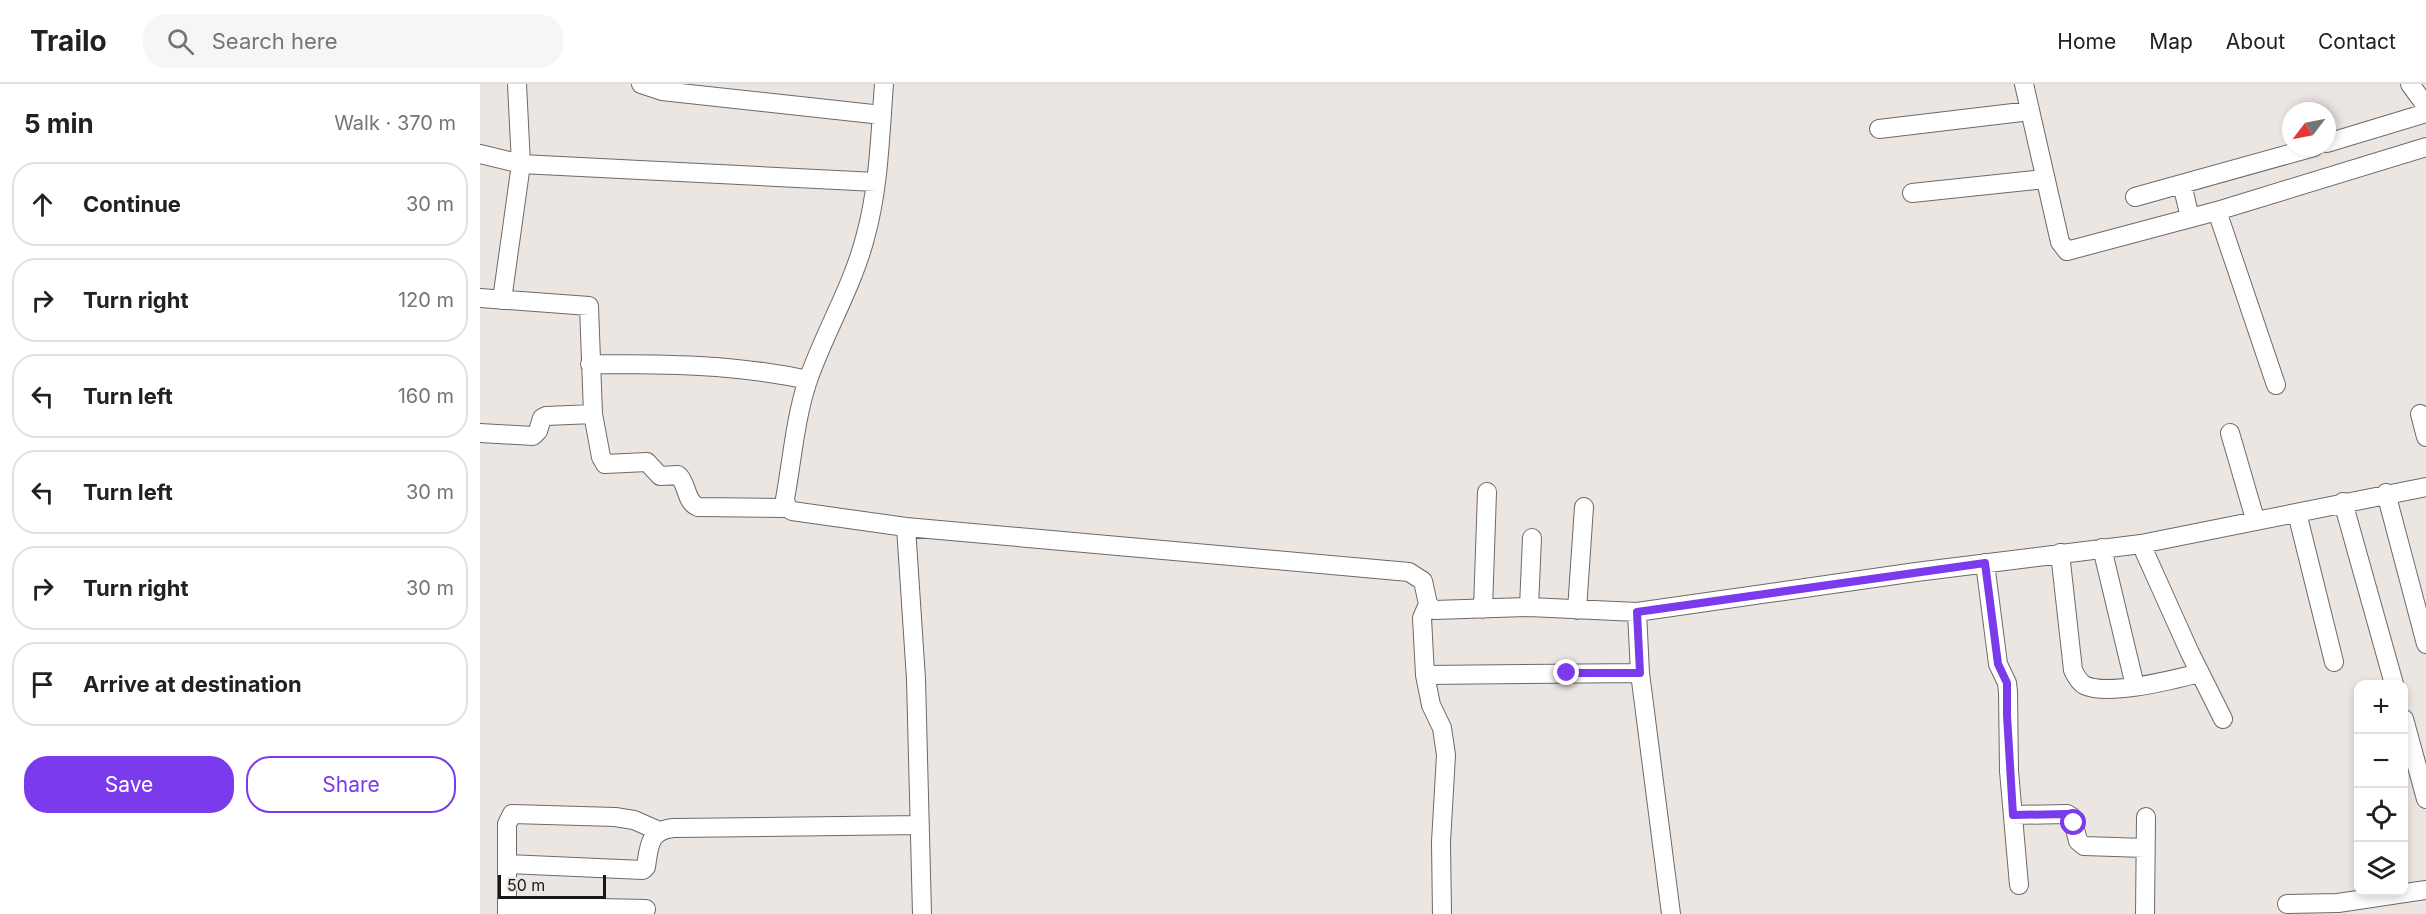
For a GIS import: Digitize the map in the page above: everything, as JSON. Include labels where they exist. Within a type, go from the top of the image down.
[{"type":"street","points":[[502,300],[521,164],[518,84]]},
{"type":"street","points":[[641,84],[662,91],[882,115]]},
{"type":"street","points":[[787,508],[785,499],[800,411],[808,380],[865,240],[876,182],[884,84]]},
{"type":"street","points":[[2024,84],[2060,242],[2067,251],[2217,211],[2426,147]]},
{"type":"street","points":[[2410,84],[2426,106]]},
{"type":"street","points":[[1879,129],[2030,111]]},
{"type":"street","points":[[2336,140],[2426,113]]},
{"type":"street","points":[[480,154],[521,164],[876,182]]},
{"type":"street","points":[[2135,197],[2282,156]]},
{"type":"street","points":[[1912,193],[2044,179]]},
{"type":"street","points":[[2182,184],[2190,218]]},
{"type":"street","points":[[2217,211],[2276,385]]},
{"type":"street","points":[[480,298],[588,305],[593,414],[604,464],[647,462],[660,476],[678,475],[684,481],[691,502],[698,507],[787,508],[792,511],[906,527],[1408,572],[1423,581],[1428,604],[1434,610],[1528,607],[1637,612],[1985,563],[2141,544],[2255,519],[2297,513],[2386,493],[2426,487]]},
{"type":"street","points":[[590,364],[718,365],[753,369],[808,380]]},
{"type":"street","points":[[480,434],[533,436],[538,431],[542,418],[546,416],[593,414]]},
{"type":"street","points":[[2420,414],[2426,437]]},
{"type":"street","points":[[2230,433],[2255,519]]},
{"type":"street","points":[[1483,609],[1486,492]]},
{"type":"street","points":[[2386,493],[2426,644]]},
{"type":"street","points":[[2343,502],[2393,680]]},
{"type":"street","points":[[1578,610],[1584,507]]},
{"type":"street","points":[[2297,513],[2334,662]]},
{"type":"street","points":[[906,527],[916,679],[922,914]]},
{"type":"street","points":[[1528,607],[1532,538]]},
{"type":"street","points":[[2141,544],[2223,719]]},
{"type":"street","points":[[2102,548],[2135,686]]},
{"type":"street","points":[[2060,553],[2073,670],[2084,684],[2094,687],[2135,686],[2161,683],[2200,673]]},
{"type":"street","points":[[1985,563],[1998,664],[2007,683],[2007,715],[2019,885]]},
{"type":"street","points":[[1428,604],[1422,618],[1425,675],[1431,705],[1442,728],[1445,747],[1441,842],[1442,914]]},
{"type":"street","points":[[1637,612],[1640,673],[1671,914]]},
{"type":"street","points":[[1425,675],[1640,673]]},
{"type":"street","points":[[2407,734],[2426,799]]},
{"type":"street","points":[[646,909],[507,910],[507,824],[512,814],[634,820],[659,831],[674,828],[920,825]]},
{"type":"street","points":[[2013,815],[2067,814],[2072,817],[2078,841],[2084,846],[2145,848]]},
{"type":"street","points":[[2145,914],[2146,817]]},
{"type":"street","points":[[507,864],[643,870],[646,867],[649,846],[659,831]]},
{"type":"street","points":[[2287,904],[2338,903],[2426,890]]},
{"type":"route","points":[[1567,673],[1640,673],[1637,612],[1985,563],[1998,664],[2007,683],[2008,692],[2009,771],[2013,815],[2067,814],[2072,817],[2074,823]]}]
